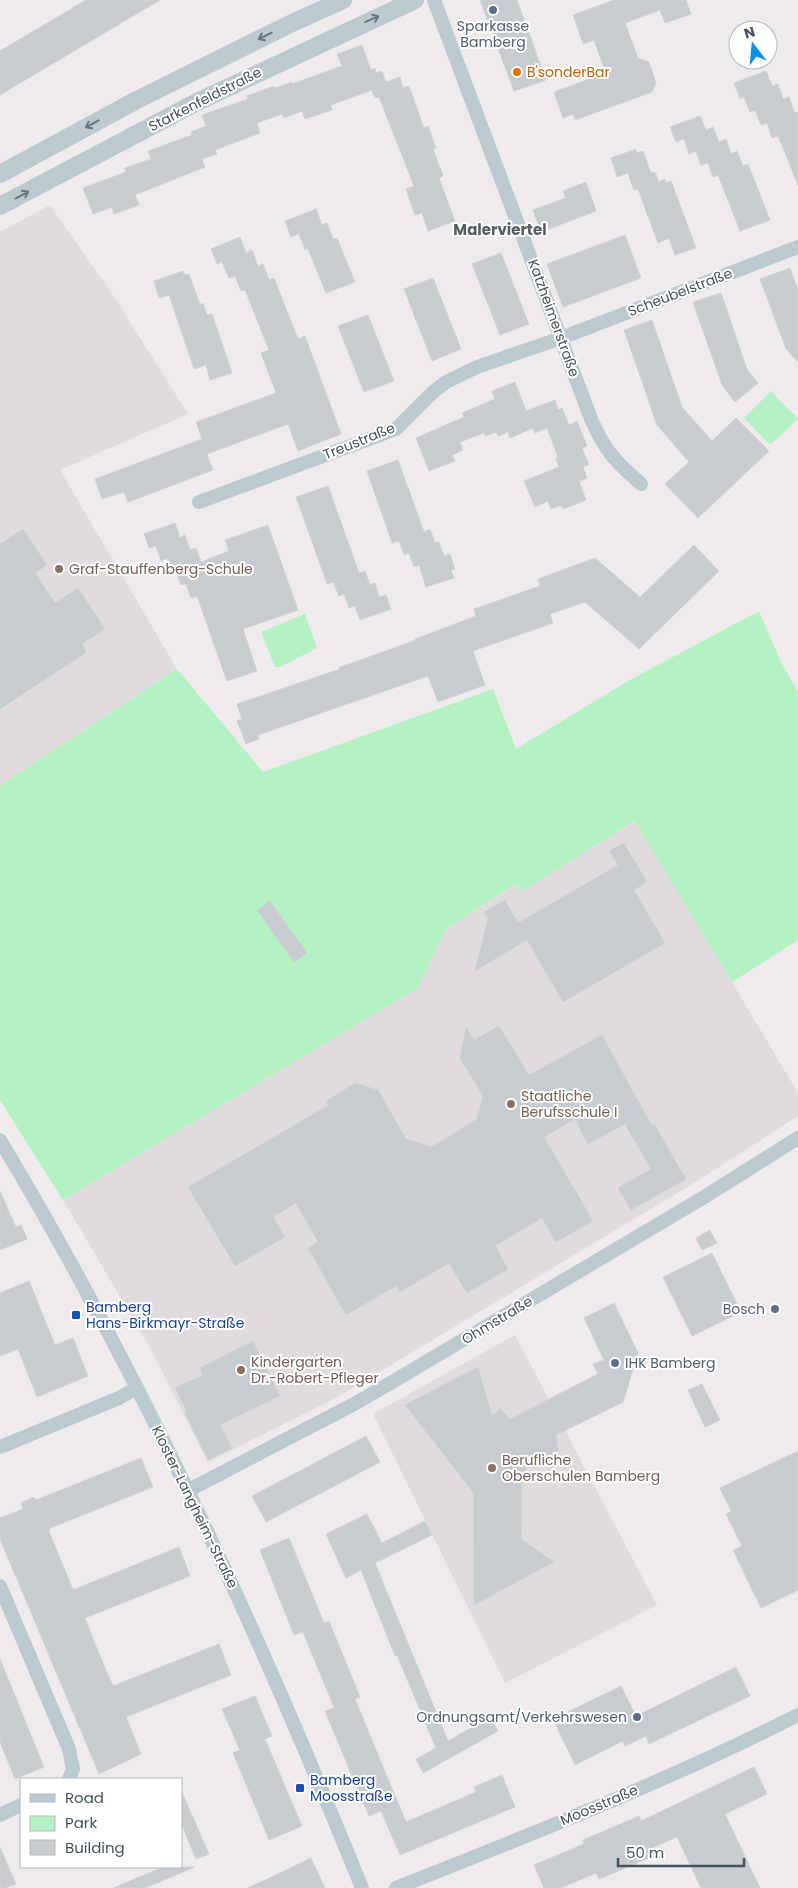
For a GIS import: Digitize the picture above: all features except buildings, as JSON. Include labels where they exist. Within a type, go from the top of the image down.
[{"type":"street","name":"Starkenfeldstraße","points":[[0,174],[135,101],[292,23],[343,0]]},
{"type":"street","name":"Starkenfeldstraße","points":[[0,206],[204,98],[415,0]]},
{"type":"street","name":"Katzheimerstraße","points":[[434,0],[591,419],[610,455],[641,484]]},
{"type":"street","name":"Scheubelstraße","points":[[562,338],[798,247]]},
{"type":"street","name":"Treustraße","points":[[199,502],[396,429],[432,393],[446,382],[477,367],[562,338]]},
{"type":"street","name":"Ohmstraße","points":[[189,1490],[356,1403],[693,1204],[798,1138]]},
{"type":"street","name":"Kloster-Langheim-Straße","points":[[0,1140],[58,1239],[189,1490],[240,1600],[362,1888]]},
{"type":"street","points":[[0,1447],[119,1398],[137,1388]]},
{"type":"street","points":[[0,1586],[69,1749],[73,1769],[69,1778]]},
{"type":"street","name":"Moosstraße","points":[[396,1888],[582,1813],[714,1756],[798,1715]]},
{"type":"street","points":[[0,1815],[20,1805]]},
{"type":"shaded area","name":"Graf-Stauffenberg-Schule","points":[[50,205],[115,298],[188,414],[60,470],[177,669],[0,786],[0,232]]},
{"type":"shaded area","name":"Staatliche Berufsschule I","points":[[636,821],[798,1093],[798,1116],[699,1180],[336,1398],[208,1462],[147,1342],[63,1200],[418,988],[446,929],[517,884],[522,891]]},
{"type":"shaded area","name":"Berufliche Oberschulen Bamberg","points":[[515,1335],[657,1605],[505,1683],[373,1414]]},
{"type":"green space","points":[[771,391],[798,419],[770,445],[744,418]]},
{"type":"green space","points":[[759,611],[781,662],[798,692],[798,940],[732,982],[635,821],[521,892],[516,884],[446,929],[418,988],[63,1200],[0,1100],[0,786],[177,669],[263,772],[493,689],[516,749],[628,681]]},
{"type":"green space","points":[[305,614],[317,648],[280,667],[275,667],[261,632]]},
{"type":"place","name":"Sparkasse Bamberg","points":[[493,10]]},
{"type":"place","name":"B'sonderBar","points":[[517,72]]},
{"type":"place","name":"Graf-Stauffenberg-Schule","points":[[59,569]]},
{"type":"place","name":"Staatliche Berufsschule I","points":[[511,1104]]},
{"type":"place","name":"Bosch","points":[[775,1309]]},
{"type":"place","name":"Bamberg Hans-Birkmayr-Straße","points":[[76,1315]]},
{"type":"place","name":"IHK Bamberg","points":[[615,1363]]},
{"type":"place","name":"Kindergarten Dr.-Robert-Pfleger","points":[[241,1370]]},
{"type":"place","name":"Berufliche Oberschulen Bamberg","points":[[492,1468]]},
{"type":"place","name":"Ordnungsamt/Verkehrswesen","points":[[637,1717]]},
{"type":"place","name":"Bamberg Moosstraße","points":[[300,1788]]},
{"type":"district","name":"Malerviertel","points":[[500,230]]}]
